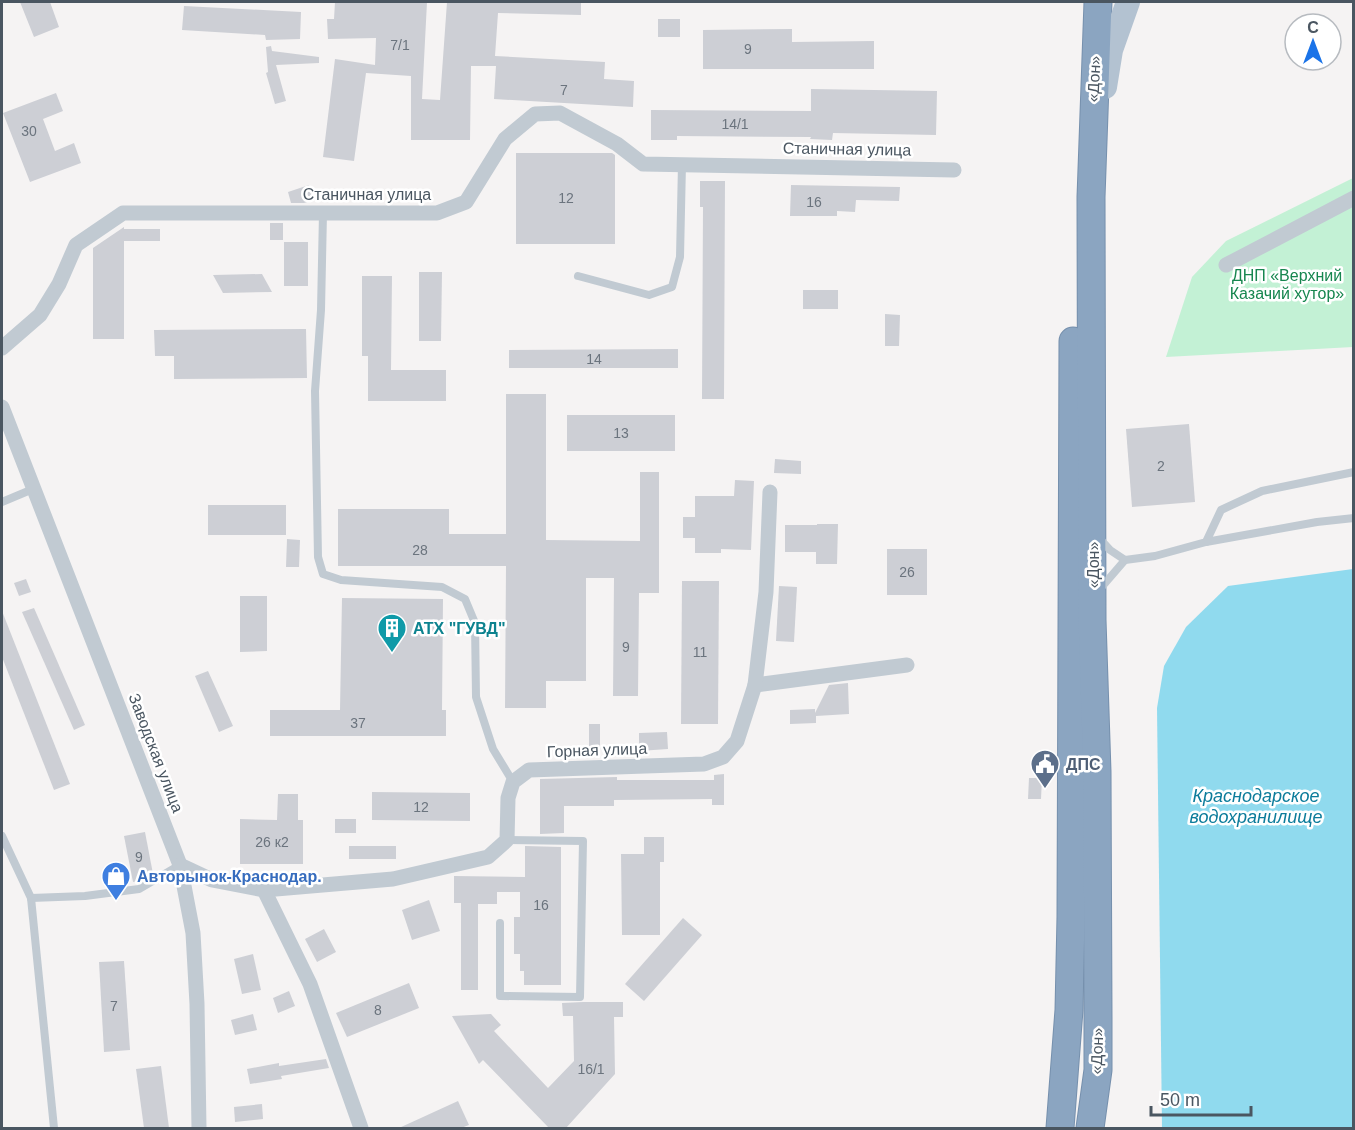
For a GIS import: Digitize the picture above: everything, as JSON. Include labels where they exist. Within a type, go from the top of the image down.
[{"type":"highway","name":"«Дон»","points":[[1060,1128],[1069,1010],[1071,916],[1074,159],[1082,2]]},
{"type":"highway","name":"«Дон»","points":[[1090,1128],[1098,1070],[1091,197],[1098,2]]},
{"type":"main road","points":[[1091,197],[1111,50],[1128,2]]},
{"type":"street","name":"Станичная улица","points":[[2,348],[40,315],[60,284],[76,245],[123,213],[437,213],[466,202],[505,139],[536,114],[560,113],[617,144],[643,164],[954,170]]},
{"type":"street","points":[[1226,265],[1353,198]]},
{"type":"street","name":"Заводская улица","points":[[2,407],[180,865],[193,933],[197,1004],[199,1128]]},
{"type":"street","name":"Горная улица","points":[[513,782],[529,770],[704,764],[723,757],[737,741],[755,685],[766,592],[770,492]]},
{"type":"street","points":[[755,685],[907,665]]},
{"type":"street","points":[[180,865],[212,880],[264,890],[393,879],[489,857],[507,840],[508,798],[513,782]]},
{"type":"street","points":[[264,890],[310,984],[361,1128]]},
{"type":"lane","points":[[578,276],[649,295],[672,287],[680,257],[682,164]]},
{"type":"lane","points":[[322,213],[321,310],[315,391],[318,557],[323,574],[341,580],[442,587],[465,599],[475,623],[476,697],[493,749],[513,782]]},
{"type":"lane","points":[[1206,542],[1221,510],[1262,490],[1353,472]]},
{"type":"lane","points":[[2,502],[33,489]]},
{"type":"lane","points":[[1093,596],[1125,560],[1155,556],[1206,542],[1353,518]]},
{"type":"lane","points":[[1093,531],[1110,550],[1125,560]]},
{"type":"lane","points":[[2,836],[31,898],[54,1128]]},
{"type":"lane","points":[[500,922],[500,996],[580,997],[583,841],[507,840]]},
{"type":"lane","points":[[31,898],[85,896],[139,889],[180,865]]},
{"type":"green space","name":"ДНП «Верхний Казачий хутор»","points":[[1353,178],[1353,347],[1166,357],[1192,277],[1226,241]]},
{"type":"water","name":"Краснодарское водохранилище","points":[[1353,569],[1353,1128],[1162,1128],[1157,708],[1164,666],[1186,627],[1228,586]]},
{"type":"building","points":[[20,2],[50,2],[59,27],[34,37]]},
{"type":"building","points":[[335,2],[427,2],[422,99],[440,100],[447,2],[581,2],[581,15],[498,13],[495,56],[605,62],[604,79],[634,81],[633,107],[494,99],[496,66],[471,66],[470,140],[411,140],[411,76],[366,73],[354,161],[323,157],[335,59],[375,65],[376,38],[328,39],[327,19],[334,19]]},
{"type":"building","points":[[184,6],[301,12],[300,39],[266,40],[265,35],[182,30]]},
{"type":"building","points":[[658,19],[680,19],[680,37],[658,37]]},
{"type":"building","points":[[792,29],[792,42],[874,41],[874,69],[703,69],[703,30]]},
{"type":"building","points":[[271,46],[272,51],[319,57],[319,63],[276,65],[286,101],[275,104],[266,73],[268,72],[266,47]]},
{"type":"building","points":[[811,89],[937,91],[936,135],[833,133],[832,140],[810,139],[811,137],[677,136],[677,140],[651,140],[651,110],[811,111]]},
{"type":"building","points":[[56,93],[63,111],[43,119],[55,151],[74,143],[81,163],[30,182],[3,113]]},
{"type":"building","points":[[516,153],[612,153],[615,155],[615,244],[516,244]]},
{"type":"building","points":[[700,181],[725,181],[724,399],[702,399],[703,207],[700,207]]},
{"type":"building","points":[[309,185],[314,200],[291,203],[288,192]]},
{"type":"building","points":[[791,185],[900,187],[899,201],[856,200],[855,212],[837,211],[837,216],[790,216]]},
{"type":"building","points":[[270,223],[283,223],[283,240],[270,240]]},
{"type":"building","points":[[124,227],[124,229],[160,229],[160,241],[124,241],[124,339],[93,339],[93,248]]},
{"type":"building","points":[[284,242],[308,242],[308,286],[284,286]]},
{"type":"building","points":[[419,272],[442,272],[441,341],[419,341]]},
{"type":"building","points":[[262,274],[272,292],[223,293],[213,275]]},
{"type":"building","points":[[362,276],[392,276],[391,370],[446,370],[446,401],[368,401],[368,356],[362,356]]},
{"type":"building","points":[[803,290],[838,290],[838,309],[803,309]]},
{"type":"building","points":[[885,314],[900,315],[899,346],[885,346]]},
{"type":"building","points":[[306,329],[307,378],[174,379],[174,356],[155,356],[154,330]]},
{"type":"building","points":[[678,349],[678,368],[509,368],[509,350]]},
{"type":"building","points":[[506,394],[546,394],[546,540],[640,541],[640,472],[659,472],[659,593],[639,593],[638,696],[613,696],[614,578],[586,578],[586,681],[546,681],[546,708],[505,708],[506,566],[338,566],[338,509],[449,509],[449,534],[506,534]]},
{"type":"building","points":[[567,415],[675,415],[675,451],[567,451]]},
{"type":"building","points":[[1189,424],[1195,502],[1132,507],[1126,429]]},
{"type":"building","points":[[775,459],[801,461],[801,474],[774,473]]},
{"type":"building","points":[[735,480],[754,481],[751,550],[721,549],[721,553],[695,553],[695,538],[683,538],[683,517],[695,517],[695,496],[734,496]]},
{"type":"building","points":[[208,505],[286,505],[286,535],[208,535]]},
{"type":"building","points":[[838,524],[837,564],[816,564],[816,552],[785,552],[785,525]]},
{"type":"building","points":[[287,539],[300,540],[299,567],[286,567]]},
{"type":"building","points":[[887,549],[927,549],[927,595],[887,595]]},
{"type":"building","points":[[26,579],[31,592],[19,596],[14,583]]},
{"type":"building","points":[[682,581],[719,581],[718,724],[681,724]]},
{"type":"building","points":[[779,586],[797,587],[794,642],[776,641]]},
{"type":"building","points":[[240,596],[267,596],[267,651],[240,652]]},
{"type":"building","name":"АТХ \"ГУВД\"","points":[[342,598],[443,599],[442,710],[446,710],[446,736],[270,736],[270,710],[340,710]]},
{"type":"building","points":[[34,608],[85,725],[74,730],[22,612]]},
{"type":"building","points":[[2,611],[70,784],[54,790],[2,657]]},
{"type":"building","points":[[208,671],[233,726],[219,732],[195,676]]},
{"type":"building","points":[[848,683],[849,714],[816,716],[816,723],[790,724],[790,710],[815,709],[815,713],[829,685]]},
{"type":"building","points":[[589,724],[600,724],[600,753],[589,753]]},
{"type":"building","points":[[667,732],[668,749],[639,751],[639,733]]},
{"type":"building","points":[[724,774],[724,805],[712,805],[712,799],[614,800],[614,806],[564,806],[564,833],[540,834],[540,779],[617,777],[617,780],[714,780],[714,775]]},
{"type":"building","points":[[1029,778],[1042,778],[1041,799],[1028,799]]},
{"type":"building","points":[[372,792],[470,793],[470,821],[372,820]]},
{"type":"building","points":[[278,794],[298,794],[298,820],[303,820],[303,864],[240,864],[240,819],[277,820]]},
{"type":"building","points":[[335,819],[356,819],[356,833],[335,833]]},
{"type":"building","points":[[145,832],[153,874],[133,882],[124,836]]},
{"type":"building","points":[[644,837],[664,837],[664,862],[660,862],[660,935],[622,935],[621,854],[644,854]]},
{"type":"building","points":[[349,846],[396,846],[396,859],[349,859]]},
{"type":"building","points":[[525,846],[561,847],[561,985],[524,985],[524,971],[520,971],[520,954],[514,954],[514,917],[520,917],[520,892],[497,892],[497,904],[478,904],[478,990],[461,990],[461,903],[454,903],[454,876],[525,877]]},
{"type":"building","points":[[429,900],[440,931],[412,940],[402,910]]},
{"type":"building","points":[[683,918],[702,935],[644,1001],[625,984]]},
{"type":"building","points":[[324,929],[336,952],[317,962],[305,939]]},
{"type":"building","points":[[253,954],[261,990],[242,994],[234,959]]},
{"type":"building","points":[[124,961],[130,1050],[104,1052],[99,962]]},
{"type":"building","points":[[409,983],[419,1008],[347,1037],[336,1013]]},
{"type":"building","points":[[289,991],[295,1006],[278,1013],[273,998]]},
{"type":"building","points":[[623,1002],[623,1017],[614,1017],[615,1074],[566,1128],[549,1128],[483,1060],[479,1064],[452,1016],[491,1014],[501,1025],[494,1031],[548,1088],[574,1061],[573,1016],[563,1016],[562,1003]]},
{"type":"building","points":[[253,1014],[257,1030],[235,1035],[231,1020]]},
{"type":"building","points":[[326,1059],[329,1068],[250,1084],[247,1069],[279,1063],[279,1066]]},
{"type":"building","points":[[161,1066],[169,1128],[144,1128],[136,1069]]},
{"type":"building","points":[[458,1101],[469,1125],[461,1128],[399,1128]]},
{"type":"building","points":[[262,1104],[263,1119],[235,1122],[234,1107]]},
{"type":"place","name":"АТХ \"ГУВД\"","points":[[392,654]]},
{"type":"place","name":"ДПС","points":[[1045,790]]},
{"type":"place","name":"Авторынок-Краснодар.","points":[[116,902]]}]
